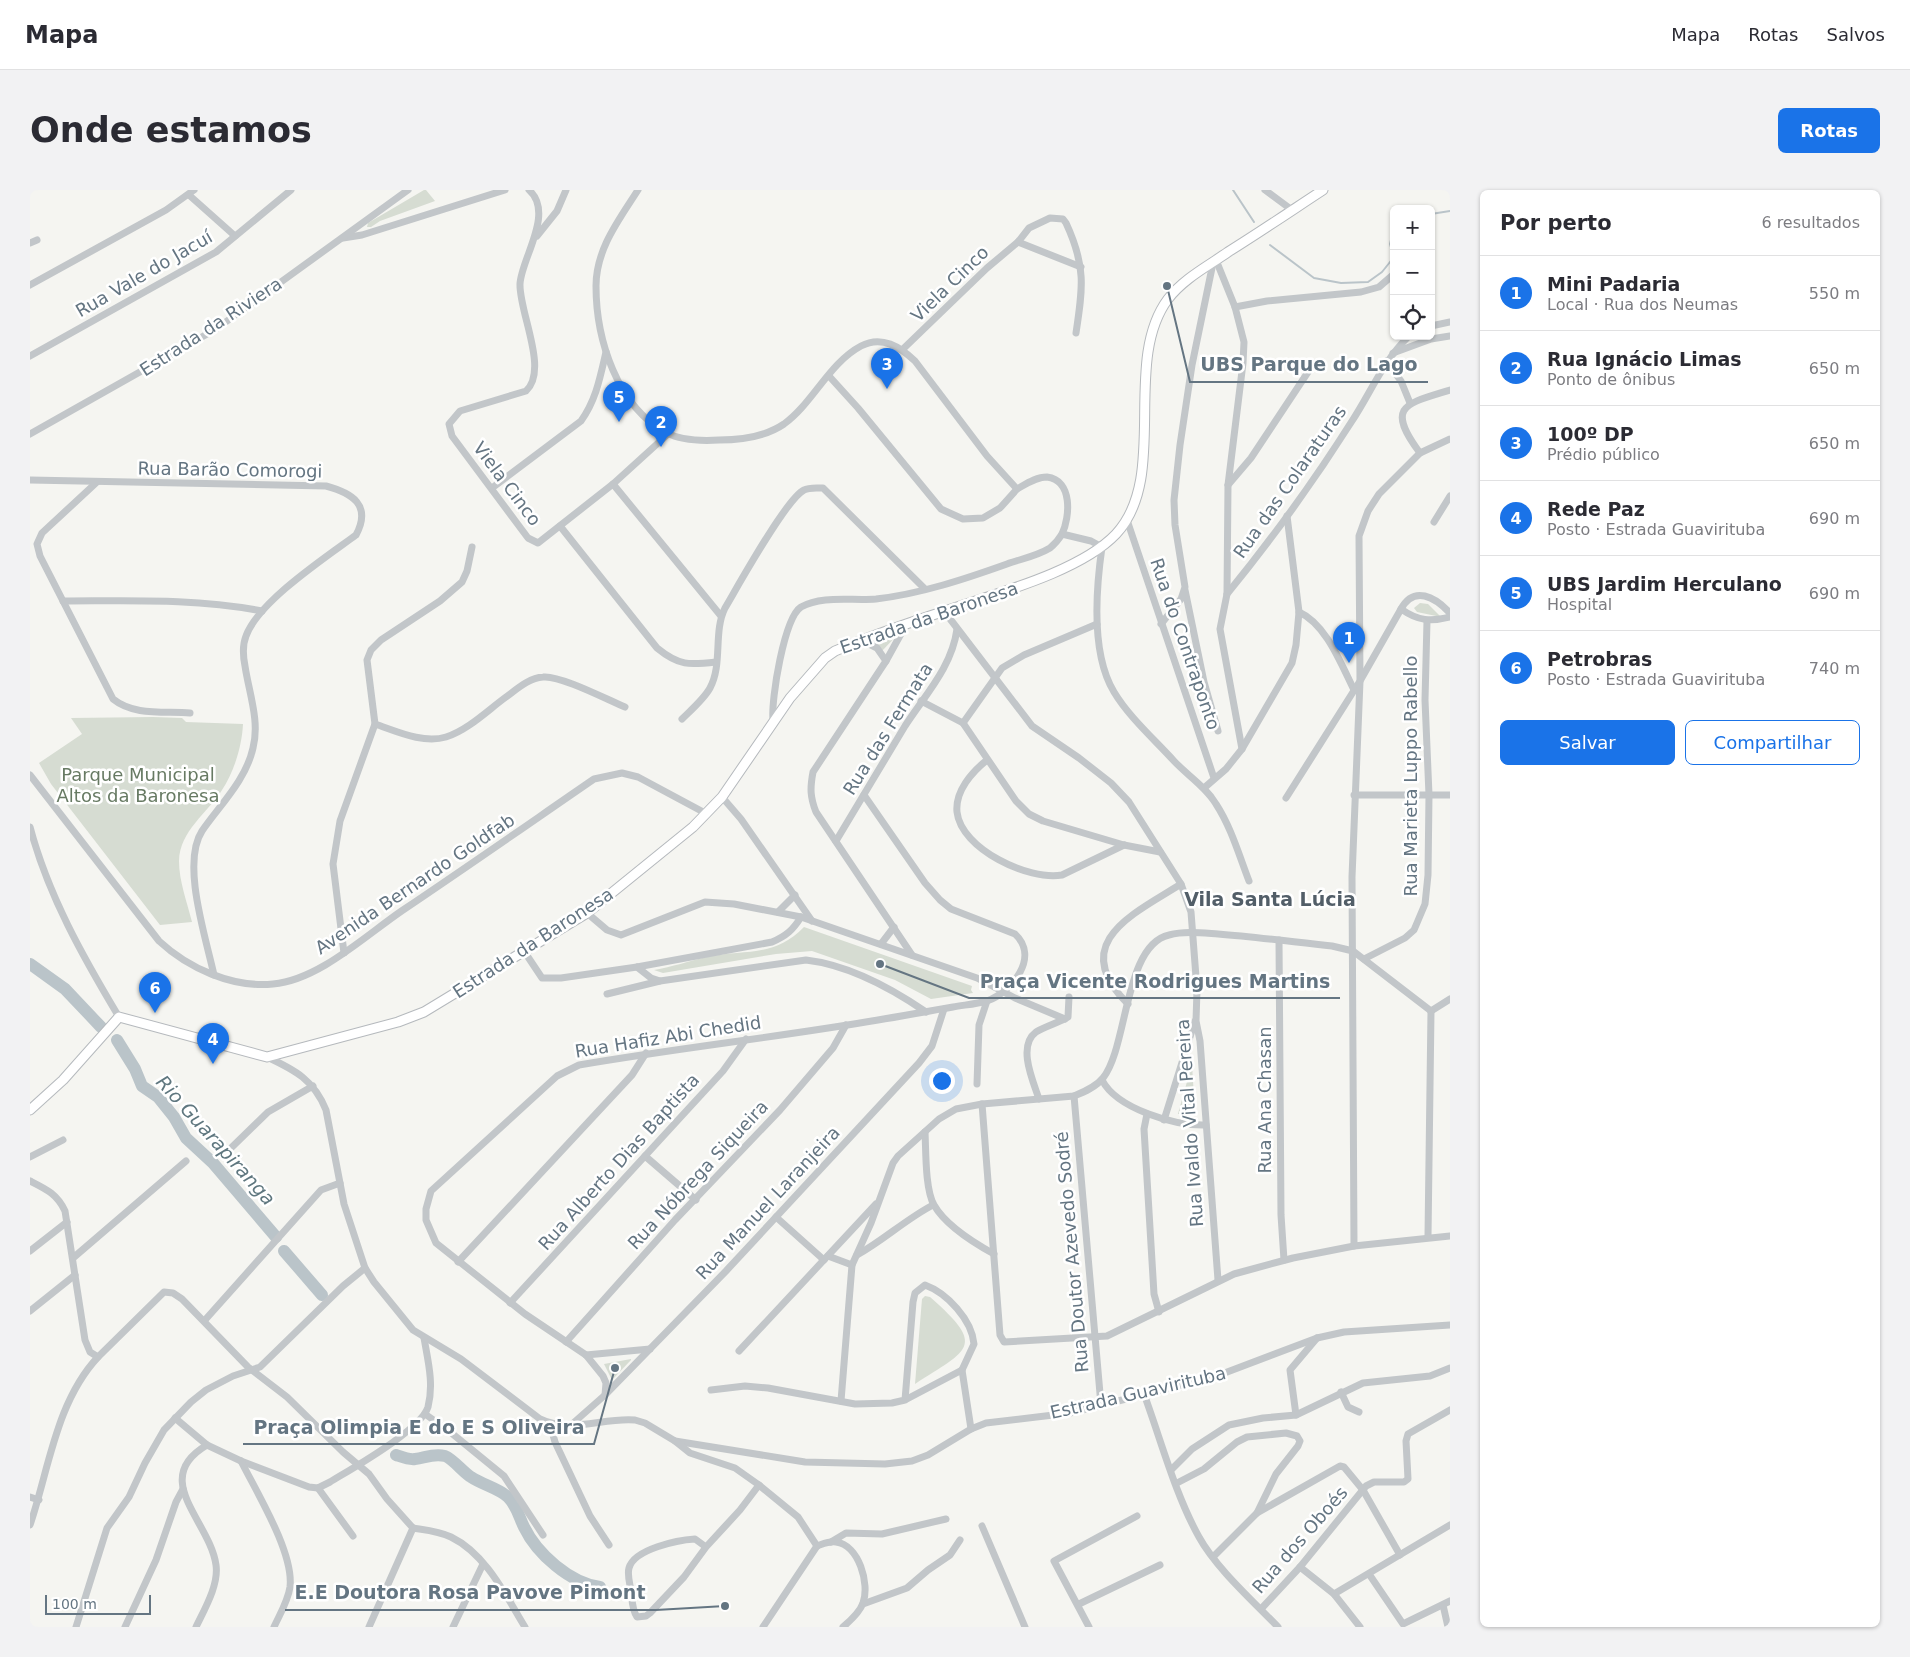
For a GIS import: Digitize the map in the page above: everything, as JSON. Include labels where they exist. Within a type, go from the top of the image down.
[{"type":"main road","name":"Estrada da Baronesa","points":[[266,1057],[410,1018],[450,997],[587,913],[707,814],[722,797],[773,719],[825,658],[835,651],[908,623],[1028,584],[1102,547],[1127,520],[1139,487],[1148,362],[1159,314],[1168,299],[1179,287],[1214,262],[1323,190]]},
{"type":"main road","name":"Estrada Guavirituba","points":[[119,1017],[266,1057]]},
{"type":"main road","points":[[30,1110],[58,1086],[119,1017]]},
{"type":"street","name":"Rua Vale do Jacuí","points":[[32,352],[216,252],[291,190]]},
{"type":"street","name":"Estrada da Riviera","points":[[31,430],[100,396],[216,329],[408,190]]},
{"type":"street","points":[[340,239],[362,235],[504,190]]},
{"type":"street","points":[[529,190],[536,203],[537,236]]},
{"type":"street","points":[[537,236],[557,211],[566,190]]},
{"type":"street","points":[[638,190],[604,246],[597,267],[598,303],[606,352],[620,384],[635,406],[649,421],[668,434],[689,440],[740,440],[762,435],[784,424],[840,363],[862,346],[877,341],[893,344],[903,349],[915,361],[986,456],[1017,488]]},
{"type":"street","points":[[1265,190],[1292,210]]},
{"type":"street","points":[[30,285],[192,192],[235,236]]},
{"type":"street","name":"Viela Cinco","points":[[903,349],[1035,224],[1050,218],[1060,217],[1066,223],[1074,240],[1081,268]]},
{"type":"street","name":"Viela Cinco","points":[[537,236],[524,265],[520,286],[534,360],[534,377],[531,387],[516,396],[476,404],[460,411],[449,424],[452,436],[528,538],[538,543],[560,526]]},
{"type":"street","points":[[1018,242],[1081,268],[1082,287],[1076,333]]},
{"type":"street","points":[[1214,262],[1235,307],[1244,342],[1228,485],[1227,594],[1220,629],[1242,749]]},
{"type":"street","points":[[1214,262],[1192,365],[1174,500],[1175,526],[1185,587],[1204,682],[1218,731]]},
{"type":"street","points":[[1235,307],[1267,301],[1361,292],[1379,287],[1390,277]]},
{"type":"street","points":[[1435,325],[1450,322]]},
{"type":"street","points":[[1392,354],[1431,339],[1450,336]]},
{"type":"street","name":"Rua das Colaraturas","points":[[1227,594],[1287,516],[1354,420],[1386,361],[1405,340]]},
{"type":"street","points":[[492,488],[581,421],[591,406],[598,390],[606,352]]},
{"type":"street","points":[[1386,361],[1401,381],[1410,403]]},
{"type":"street","points":[[1228,485],[1251,458],[1314,362]]},
{"type":"street","points":[[829,376],[858,408],[941,509],[963,519],[982,518],[1000,508],[1017,488],[1036,479],[1046,477],[1055,480],[1064,488],[1068,504],[1067,524],[1062,534],[1102,547],[1098,577],[1097,624],[1107,673],[1114,692],[1185,773],[1204,788],[1216,804],[1225,821],[1249,881]]},
{"type":"street","points":[[1420,453],[1404,432],[1402,424],[1404,413],[1410,403],[1450,390]]},
{"type":"street","points":[[668,434],[612,484],[560,526],[657,648],[670,659],[682,664],[716,662]]},
{"type":"street","points":[[1354,1246],[1354,795],[1360,680],[1359,536],[1368,512],[1379,494],[1420,453],[1450,439]]},
{"type":"street","name":"Rua Barão Comorogi","points":[[30,480],[326,486],[347,492],[356,500],[362,510],[362,524],[356,535],[262,611],[245,637],[243,651],[255,719],[253,750],[246,768],[232,792],[201,832],[194,847],[193,867],[195,884],[214,975]]},
{"type":"street","points":[[97,482],[67,512],[42,532],[37,544],[40,556],[101,680],[113,699],[123,707],[132,710],[190,713]]},
{"type":"street","points":[[612,484],[721,616]]},
{"type":"street","points":[[682,720],[710,688],[716,662],[721,616],[757,554],[791,503],[804,489],[823,488],[924,588]]},
{"type":"street","points":[[1434,522],[1450,496]]},
{"type":"street","points":[[1204,788],[1226,769],[1242,749],[1292,663],[1296,645],[1299,612],[1287,516]]},
{"type":"street","name":"Rua do Contraponto","points":[[1127,520],[1214,778]]},
{"type":"street","name":"Estrada da Baronesa","points":[[773,719],[773,702],[787,632],[794,614],[800,608],[814,602],[875,599],[968,578],[1043,551],[1056,542],[1062,534]]},
{"type":"street","points":[[344,953],[333,864],[340,821],[375,724],[367,660],[371,650],[381,640],[440,601],[462,582],[467,571],[472,547]]},
{"type":"street","points":[[1161,624],[1181,599],[1185,587]]},
{"type":"street","points":[[1286,798],[1410,596],[1417,594],[1433,600],[1450,615]]},
{"type":"street","points":[[63,601],[195,602],[226,604],[262,611]]},
{"type":"street","points":[[1401,609],[1410,616],[1427,621],[1450,615]]},
{"type":"street","name":"Rua Ivaldo Vital Pereira","points":[[944,611],[1032,726],[1079,758],[1111,783],[1129,802],[1147,827],[1160,852],[1181,884],[1189,903],[1197,990],[1196,1021],[1200,1041],[1218,1280]]},
{"type":"street","points":[[1299,612],[1306,615],[1317,626],[1354,690]]},
{"type":"street","name":"Rua Marieta Luppo Rabello","points":[[1364,959],[1405,938],[1414,930],[1425,904],[1428,875],[1425,700],[1427,621]]},
{"type":"street","points":[[908,623],[886,661],[813,772],[810,788],[811,799],[816,812],[912,955]]},
{"type":"street","points":[[963,723],[1002,668],[1024,654],[1097,624]]},
{"type":"street","name":"Rua das Fermata","points":[[836,842],[921,701],[949,660],[955,647],[957,629]]},
{"type":"street","points":[[861,640],[877,648],[886,661]]},
{"type":"street","points":[[375,724],[427,738],[445,738],[461,730],[521,686],[544,676],[558,679],[625,707]]},
{"type":"street","points":[[921,701],[963,723],[1016,801],[1029,814],[1043,821],[1124,845],[1160,852]]},
{"type":"street","points":[[987,760],[974,770],[959,796],[957,805],[960,821],[988,855],[1042,876],[1062,875],[1124,845]]},
{"type":"street","name":"Avenida Bernardo Goldfab","points":[[30,775],[159,941],[172,953],[214,975],[249,984],[273,984],[294,979],[344,953],[594,779],[622,773],[638,777],[707,814]]},
{"type":"street","points":[[864,795],[925,883],[940,900],[952,909],[1015,934],[1021,940],[1025,949],[1024,964],[1015,979],[1003,991]]},
{"type":"street","points":[[1354,795],[1450,795]]},
{"type":"street","points":[[722,797],[741,819],[812,920]]},
{"type":"street","points":[[30,826],[58,904],[88,965],[119,1017]]},
{"type":"street","points":[[1128,1004],[1115,989],[1106,972],[1106,946],[1112,932],[1124,920],[1181,884]]},
{"type":"street","points":[[778,912],[795,895]]},
{"type":"street","points":[[587,913],[607,930],[621,934],[705,902],[734,904],[801,917],[977,978],[1065,1019]]},
{"type":"street","points":[[524,951],[537,973],[548,979],[637,967],[772,942],[790,933],[801,917]]},
{"type":"street","points":[[881,944],[894,927]]},
{"type":"street","points":[[841,1401],[852,1265],[893,1163],[948,1112],[982,1104],[1074,1096],[1102,1080],[1110,1064],[1137,972],[1150,947],[1168,935],[1192,933],[1279,940],[1332,946],[1353,951],[1431,1011]]},
{"type":"street","name":"Rua Ana Chasan","points":[[1279,940],[1280,1216],[1284,1260]]},
{"type":"street","points":[[608,994],[660,981],[806,960],[821,962],[843,969],[892,990],[926,1012]]},
{"type":"street","points":[[637,967],[651,978],[660,981]]},
{"type":"street","name":"Rua Hafiz Abi Chedid","points":[[605,1395],[606,1384],[603,1376],[586,1355],[510,1303],[436,1242],[430,1232],[426,1209],[431,1191],[436,1185],[557,1076],[579,1065],[646,1053],[846,1026],[987,1000],[1003,991]]},
{"type":"street","points":[[1039,1098],[1028,1056],[1028,1042],[1035,1033],[1065,1019],[1070,1013],[1069,997]]},
{"type":"street","points":[[1431,1011],[1450,999]]},
{"type":"street","points":[[977,1084],[979,1025],[987,1000]]},
{"type":"street","name":"Rua Manuel Laranjeira","points":[[571,1425],[594,1406],[650,1349],[919,1063],[932,1046],[944,1008]]},
{"type":"street","points":[[1428,1236],[1431,1011]]},
{"type":"street","points":[[1164,1120],[1196,1021]]},
{"type":"street","name":"Rua Nóbrega Siqueira","points":[[566,1342],[780,1110],[833,1048],[846,1026]]},
{"type":"street","name":"Rua Alberto Dias Baptista","points":[[510,1303],[728,1064],[746,1039]]},
{"type":"street","points":[[458,1262],[632,1075],[646,1053]]},
{"type":"street","name":"Estrada Guavirituba","points":[[266,1057],[296,1072],[313,1086],[326,1110],[344,1204],[365,1268],[400,1316],[424,1338],[461,1359],[540,1419],[550,1424],[571,1425],[635,1420],[645,1423],[675,1441],[805,1462],[885,1464],[912,1460],[928,1455],[972,1429],[1001,1420],[1070,1413],[1214,1377],[1317,1338],[1344,1332],[1450,1325]]},
{"type":"street","points":[[1102,1080],[1114,1094],[1148,1114],[1164,1120],[1185,1124],[1206,1125]]},
{"type":"street","points":[[231,1148],[268,1112],[313,1086]]},
{"type":"street","name":"Rua Doutor Azevedo Sodré","points":[[1074,1096],[1101,1405]]},
{"type":"street","points":[[982,1104],[1000,1335],[1004,1342],[1095,1338],[1116,1333],[1218,1280],[1284,1260],[1354,1246],[1428,1236],[1450,1236]]},
{"type":"street","points":[[1148,1114],[1144,1129],[1154,1294],[1159,1312]]},
{"type":"street","points":[[925,1132],[929,1182],[934,1204],[954,1226],[994,1254]]},
{"type":"street","points":[[30,1157],[63,1140]]},
{"type":"street","points":[[645,1156],[696,1200]]},
{"type":"street","points":[[73,1258],[186,1161]]},
{"type":"street","points":[[30,1181],[50,1191],[59,1199],[67,1222],[85,1340],[90,1352],[98,1357]]},
{"type":"street","points":[[205,1320],[321,1190],[340,1183]]},
{"type":"street","points":[[739,1351],[879,1201]]},
{"type":"street","points":[[857,1255],[875,1245],[914,1214],[934,1204]]},
{"type":"street","points":[[776,1217],[826,1258],[852,1265]]},
{"type":"street","points":[[30,1251],[67,1222]]},
{"type":"street","points":[[76,1627],[107,1528],[129,1497],[154,1444],[175,1418],[206,1390],[233,1376],[254,1371],[279,1350],[343,1286],[365,1268]]},
{"type":"street","points":[[30,1311],[75,1275]]},
{"type":"street","points":[[711,1390],[744,1386],[768,1388],[841,1401],[876,1404],[905,1400],[962,1370],[974,1344],[967,1322],[932,1288],[925,1286],[915,1293],[913,1302],[905,1400]]},
{"type":"street","points":[[30,1525],[64,1413],[80,1379],[98,1357],[164,1292],[173,1293],[205,1320],[254,1371],[287,1397],[343,1452],[359,1464],[413,1528],[436,1531],[451,1536],[463,1543],[496,1580],[525,1627]]},
{"type":"street","points":[[175,1418],[207,1445],[308,1487],[318,1488],[359,1464],[414,1426],[425,1414],[430,1396],[431,1375],[424,1338]]},
{"type":"street","points":[[1296,1415],[1290,1370],[1317,1338]]},
{"type":"street","points":[[586,1355],[650,1349]]},
{"type":"street","points":[[1172,1470],[1192,1449],[1229,1426],[1263,1418],[1296,1415],[1341,1392],[1368,1382],[1416,1378],[1450,1368]]},
{"type":"street","points":[[962,1370],[966,1384],[972,1429]]},
{"type":"street","points":[[1341,1392],[1348,1407],[1359,1412]]},
{"type":"street","points":[[1144,1394],[1177,1483],[1200,1538],[1213,1557],[1278,1627]]},
{"type":"street","name":"Rua Manuel Laranjeira","points":[[585,1424],[586,1417],[594,1406]]},
{"type":"street","points":[[1363,1490],[1374,1482],[1404,1482],[1408,1479],[1406,1441],[1408,1434],[1450,1410]]},
{"type":"street","points":[[425,1414],[461,1440],[504,1476],[543,1535]]},
{"type":"street","points":[[550,1424],[555,1442],[590,1516],[609,1545]]},
{"type":"street","points":[[1177,1483],[1204,1469],[1246,1437],[1294,1434],[1299,1437],[1298,1446],[1276,1474],[1257,1513]]},
{"type":"street","points":[[675,1441],[690,1453],[735,1468],[758,1485],[798,1516],[817,1546]]},
{"type":"street","points":[[196,1627],[210,1597],[216,1566],[183,1489],[182,1472],[190,1457],[207,1445]]},
{"type":"street","points":[[242,1461],[274,1528],[290,1570],[288,1597],[274,1627]]},
{"type":"street","points":[[1213,1557],[1257,1513],[1334,1468],[1344,1467],[1363,1490],[1400,1555]]},
{"type":"street","points":[[706,1547],[695,1539],[660,1546],[650,1549],[631,1563],[628,1573],[634,1610],[637,1617],[646,1616],[650,1613],[684,1577],[706,1547],[740,1510],[758,1485]]},
{"type":"street","points":[[318,1488],[353,1536]]},
{"type":"street","points":[[126,1627],[156,1560],[176,1502],[183,1489]]},
{"type":"street","name":"Rua dos Oboés","points":[[1260,1609],[1300,1566],[1363,1490]]},
{"type":"street","points":[[30,1497],[39,1500]]},
{"type":"street","points":[[1089,1627],[1079,1604],[1054,1561],[1137,1516]]},
{"type":"street","points":[[764,1627],[817,1546],[831,1542],[846,1533],[882,1534],[946,1519]]},
{"type":"street","points":[[1334,1594],[1450,1525]]},
{"type":"street","points":[[982,1526],[1025,1627]]},
{"type":"street","points":[[369,1627],[413,1528]]},
{"type":"street","points":[[844,1627],[863,1604],[907,1588],[957,1549],[960,1540]]},
{"type":"street","points":[[831,1542],[838,1542],[851,1551],[858,1562],[864,1577],[863,1604]]},
{"type":"street","points":[[453,1627],[483,1564]]},
{"type":"street","points":[[1079,1604],[1160,1564]]},
{"type":"street","points":[[1300,1566],[1334,1594],[1360,1627]]},
{"type":"street","points":[[1369,1574],[1404,1624],[1450,1601]]},
{"type":"street","points":[[1443,1605],[1448,1627]]},
{"type":"green space","points":[[424,190],[435,201],[367,227],[368,223]]},
{"type":"green space","points":[[1420,603],[1428,604],[1441,617],[1417,612],[1414,608]]},
{"type":"green space","points":[[901,631],[882,651],[874,639]]},
{"type":"green space","name":"Parque Municipal Altos da Baronesa","points":[[71,718],[182,718],[186,722],[243,724],[234,767],[216,799],[189,831],[181,850],[179,861],[180,876],[192,922],[160,925],[51,784],[39,763],[82,734]]},
{"type":"green space","points":[[804,927],[972,986],[971,990],[973,993],[931,999],[895,980],[812,951],[776,954],[663,973],[654,970],[707,957],[770,948],[782,944]]},
{"type":"green space","points":[[1192,1064],[1195,1115],[1178,1114],[1179,1110]]},
{"type":"green space","points":[[925,1296],[930,1297],[959,1327],[965,1337],[964,1346],[959,1354],[948,1363],[915,1384],[922,1299]]},
{"type":"green space","points":[[631,1360],[612,1380],[604,1364]]},
{"type":"waterway","points":[[1233,190],[1254,222]]},
{"type":"waterway","points":[[1435,213],[1450,211]]},
{"type":"waterway","points":[[1270,245],[1314,278],[1341,283],[1368,282],[1382,272],[1394,257],[1392,250]]},
{"type":"waterway","name":"Rio Guarapiranga","points":[[30,964],[65,989],[101,1027]]},
{"type":"waterway","name":"Rio Guarapiranga","points":[[117,1040],[135,1069],[142,1086],[158,1097],[174,1117],[186,1138],[213,1163],[276,1237]]},
{"type":"waterway","name":"Rio Guarapiranga","points":[[284,1251],[322,1295]]},
{"type":"waterway","name":"Rio Guarapiranga","points":[[396,1455],[413,1459],[437,1455],[445,1456],[471,1477],[500,1491],[511,1500],[530,1537],[546,1557],[577,1580],[600,1587]]},
{"type":"place","name":"UBS Parque do Lago","points":[[1167,286]]},
{"type":"place","name":"100º DP","points":[[887,389]]},
{"type":"place","name":"UBS Jardim Herculano","points":[[619,422]]},
{"type":"place","name":"Rua Ignácio Limas","points":[[661,447]]},
{"type":"place","name":"Mini Padaria","points":[[1349,663]]},
{"type":"place","name":"Praça Vicente Rodrigues Martins","points":[[880,964]]},
{"type":"place","name":"Petrobras","points":[[155,1013]]},
{"type":"place","name":"Rede Paz","points":[[213,1064]]},
{"type":"place","name":"Praça Olimpia E do E S Oliveira","points":[[615,1368]]},
{"type":"place","name":"E.E Doutora Rosa Pavove Pimont","points":[[725,1606]]},
{"type":"district","name":"Vila Santa Lúcia","points":[[1270,899]]}]
